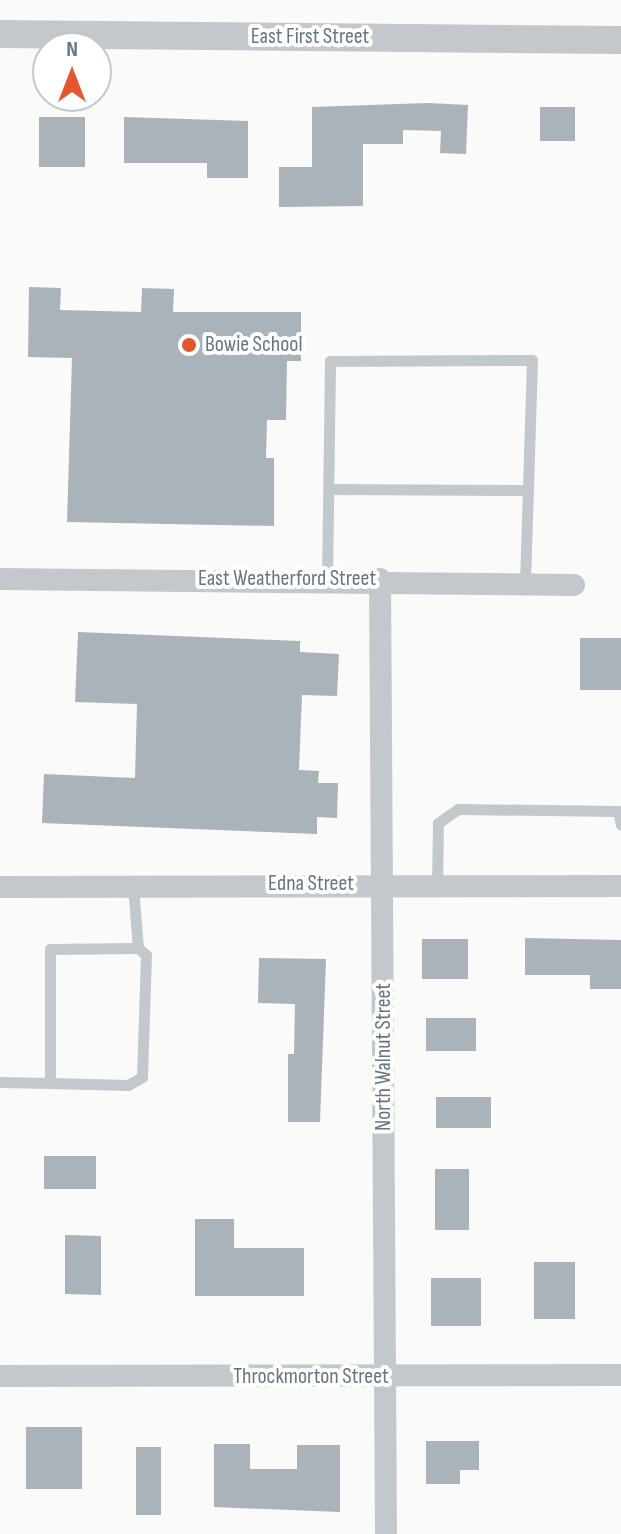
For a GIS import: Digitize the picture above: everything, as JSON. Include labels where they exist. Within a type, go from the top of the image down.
[{"type":"street","name":"East First Street","points":[[0,34],[621,40]]},
{"type":"street","name":"East Weatherford Street","points":[[0,579],[380,579],[574,585]]},
{"type":"street","name":"North Walnut Street","points":[[380,579],[386,1534]]},
{"type":"street","name":"Edna Street","points":[[0,887],[621,886]]},
{"type":"street","name":"Throckmorton Street","points":[[0,1376],[621,1375]]},
{"type":"lane","points":[[327,579],[330,361],[532,360],[525,584]]},
{"type":"lane","points":[[329,489],[528,490]]},
{"type":"lane","points":[[437,886],[438,823],[458,809],[618,811],[621,825]]},
{"type":"lane","points":[[133,886],[138,948]]},
{"type":"lane","points":[[0,1082],[128,1085],[142,1077],[146,955],[138,948],[50,949],[50,1083]]},
{"type":"building","points":[[428,103],[468,105],[466,154],[440,153],[441,131],[403,130],[403,144],[363,144],[363,206],[279,207],[279,167],[312,167],[312,107]]},
{"type":"building","points":[[540,107],[575,107],[575,141],[540,141]]},
{"type":"building","points":[[39,117],[85,117],[85,167],[39,167]]},
{"type":"building","points":[[124,117],[248,121],[248,178],[207,178],[207,163],[124,163]]},
{"type":"building","points":[[29,287],[61,288],[60,310],[141,312],[142,288],[174,289],[173,312],[301,312],[301,361],[287,361],[286,420],[267,420],[266,458],[274,458],[274,526],[67,522],[72,358],[28,357]]},
{"type":"building","points":[[78,632],[300,641],[300,652],[339,654],[337,696],[302,695],[299,770],[319,771],[318,783],[338,783],[337,818],[317,817],[317,834],[42,823],[44,774],[135,778],[137,704],[75,702]]},
{"type":"building","points":[[580,638],[621,638],[621,690],[580,690]]},
{"type":"building","points":[[525,938],[621,940],[621,989],[590,989],[590,975],[525,975]]},
{"type":"building","points":[[422,939],[468,939],[468,979],[422,979]]},
{"type":"building","points":[[259,958],[326,959],[320,1122],[288,1122],[288,1054],[294,1054],[295,1004],[258,1003]]},
{"type":"building","points":[[426,1018],[476,1018],[476,1051],[426,1051]]},
{"type":"building","points":[[436,1097],[491,1097],[491,1128],[436,1128]]},
{"type":"building","points":[[44,1156],[96,1156],[96,1189],[44,1189]]},
{"type":"building","points":[[435,1169],[469,1169],[469,1230],[435,1230]]},
{"type":"building","points":[[195,1219],[234,1219],[234,1248],[304,1248],[304,1296],[195,1296]]},
{"type":"building","points":[[65,1235],[101,1236],[101,1295],[65,1294]]},
{"type":"building","points":[[534,1262],[575,1262],[575,1319],[534,1319]]},
{"type":"building","points":[[431,1278],[481,1278],[481,1326],[431,1326]]},
{"type":"building","points":[[26,1427],[82,1427],[82,1489],[26,1489]]},
{"type":"building","points":[[426,1441],[479,1441],[479,1470],[460,1470],[460,1484],[426,1484]]},
{"type":"building","points":[[214,1444],[250,1444],[250,1469],[297,1469],[297,1445],[340,1445],[340,1512],[214,1507]]},
{"type":"building","points":[[136,1447],[161,1447],[161,1515],[136,1515]]},
{"type":"place","name":"Bowie School","points":[[189,345]]}]
